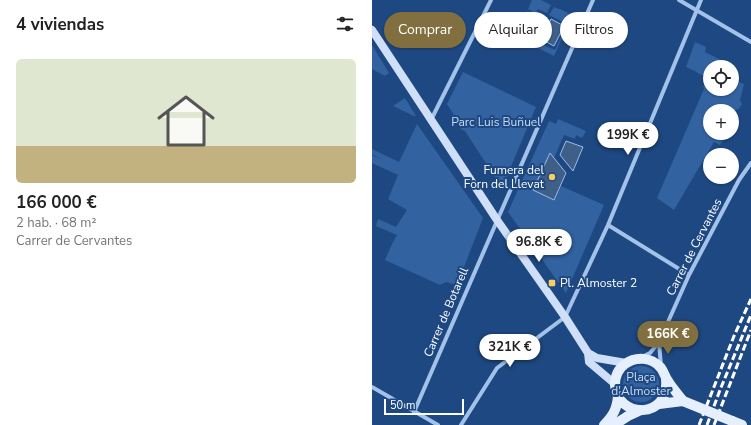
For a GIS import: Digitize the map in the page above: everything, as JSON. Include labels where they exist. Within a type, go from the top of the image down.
[{"type":"main road","points":[[604,425],[612,417],[616,408],[618,396],[615,384],[618,371],[626,363],[633,360],[640,358],[653,361],[662,368],[667,386],[663,399],[659,404]]},
{"type":"main road","points":[[666,379],[683,401]]},
{"type":"main road","points":[[618,396],[625,405],[641,410]]},
{"type":"main road","points":[[614,425],[641,410],[649,409],[659,404],[683,401],[737,423]]},
{"type":"street","points":[[431,120],[491,0]]},
{"type":"street","name":"Carrer de Botarell","points":[[414,412],[593,0]]},
{"type":"street","points":[[679,0],[751,42]]},
{"type":"street","points":[[460,425],[497,368],[565,317],[608,225],[701,0]]},
{"type":"street","points":[[372,30],[497,220],[565,317],[588,353],[590,362],[615,384]]},
{"type":"street","name":"Carrer de Cervantes","points":[[640,358],[650,353],[659,342],[689,276],[739,180],[751,163]]},
{"type":"street","points":[[608,225],[689,276]]},
{"type":"street","points":[[659,342],[662,368]]},
{"type":"street","points":[[588,353],[597,358],[626,363]]},
{"type":"street","points":[[372,387],[438,425]]},
{"type":"green space","points":[[532,0],[541,0],[551,5],[548,12],[538,9],[536,12],[533,12],[528,9]]},
{"type":"green space","points":[[554,7],[566,12],[560,12],[560,20],[552,16],[551,12]]},
{"type":"green space","points":[[560,39],[554,56],[538,48],[550,48],[555,50]]},
{"type":"green space","points":[[695,42],[706,47],[705,52],[721,60],[703,60],[703,75],[686,67]]},
{"type":"green space","points":[[372,45],[389,73],[385,76],[372,69]]},
{"type":"green space","name":"Parc Luis Buñuel","points":[[463,72],[536,107],[502,188],[465,131],[460,129],[462,127],[457,119],[453,118],[454,115],[447,104]]},
{"type":"green space","points":[[739,82],[744,84],[740,100],[742,104],[739,108],[739,104],[703,104],[703,140],[723,140],[720,145],[714,142],[710,148],[703,148],[703,161],[674,210],[657,198],[703,91],[703,96],[739,96]]},
{"type":"green space","points":[[405,98],[416,116],[393,106]]},
{"type":"green space","points":[[558,119],[586,131],[582,138],[576,135],[575,139],[564,135],[554,158],[550,153],[534,190],[554,200],[561,186],[604,205],[566,293],[508,212],[549,121],[556,124]]},
{"type":"green space","points":[[417,124],[483,218],[457,285],[446,282],[440,285],[385,260],[397,235],[376,226],[378,219],[396,227],[407,210],[388,199],[398,175],[372,163],[372,155],[381,159],[372,154],[372,149],[399,162]]},
{"type":"green space","name":"Plaça d'Almoster","points":[[645,366],[654,371],[658,377],[658,391],[654,397],[645,402],[637,402],[628,397],[624,391],[623,380],[628,371],[634,367]]},
{"type":"shaded area","points":[[552,20],[560,24],[560,34],[554,46],[552,45]]},
{"type":"shaded area","points":[[566,141],[583,147],[573,171],[560,155]]},
{"type":"shaded area","points":[[550,153],[566,173],[554,200],[533,190]]},
{"type":"railway","points":[[699,425],[734,336],[751,299]]},
{"type":"railway","points":[[707,425],[751,315]]},
{"type":"railway","points":[[714,425],[751,330]]},
{"type":"place","name":"Fumera del Forn del Llevat","points":[[552,177]]},
{"type":"place","name":"Pl. Almoster 2","points":[[552,283]]}]
